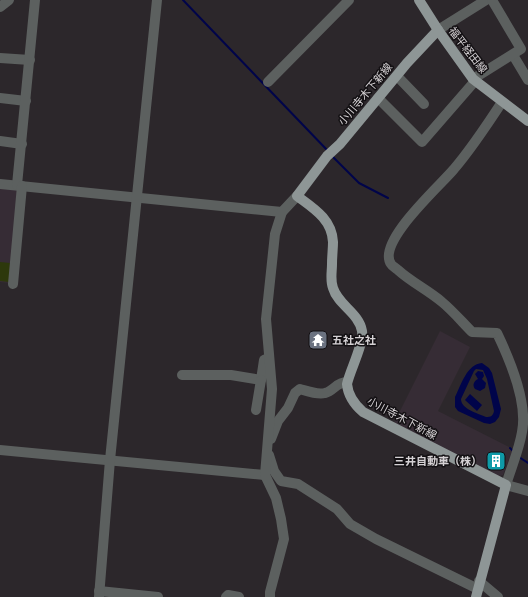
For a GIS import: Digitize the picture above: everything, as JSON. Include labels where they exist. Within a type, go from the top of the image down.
[{"type":"main road","name":"福平経田線","points":[[419,0],[438,30],[474,80],[528,121]]},
{"type":"main road","name":"小川寺木下新線","points":[[297,196],[327,156],[340,144],[438,30]]},
{"type":"main road","points":[[297,196],[326,220],[333,241],[333,289],[339,299],[357,320],[362,332],[361,342],[347,382]]},
{"type":"main road","name":"小川寺木下新線","points":[[347,382],[347,390],[356,406],[363,412],[506,485]]},
{"type":"main road","points":[[478,589],[506,485]]},
{"type":"street","points":[[0,7],[8,0]]},
{"type":"street","points":[[13,284],[22,144],[35,0]]},
{"type":"street","points":[[157,0],[110,460],[99,594],[158,597]]},
{"type":"street","points":[[268,82],[349,0]]},
{"type":"street","points":[[438,30],[486,0]]},
{"type":"street","points":[[492,0],[521,50],[528,80]]},
{"type":"street","points":[[378,98],[422,142],[474,80],[521,50]]},
{"type":"street","points":[[0,58],[30,60]]},
{"type":"street","points":[[397,76],[424,104]]},
{"type":"street","points":[[0,98],[26,101]]},
{"type":"street","points":[[502,102],[476,141],[453,171],[415,210],[391,245],[389,255],[390,263],[408,279],[441,301],[472,332],[497,333],[503,345],[517,384],[524,413],[522,432],[506,485],[528,491]]},
{"type":"street","points":[[0,141],[22,144]]},
{"type":"street","points":[[0,184],[137,196],[282,212]]},
{"type":"street","points":[[270,597],[284,539],[276,498],[265,475],[272,389],[266,319],[275,234],[282,212],[297,196]]},
{"type":"street","points":[[256,410],[264,360],[270,358]]},
{"type":"street","points":[[182,375],[231,375],[261,380]]},
{"type":"street","points":[[347,382],[337,384],[325,393],[319,394],[300,389],[295,393],[288,408],[278,421],[267,446],[274,471],[281,481],[298,484],[337,509],[350,524],[376,539],[478,589],[498,597]]},
{"type":"street","points":[[0,450],[265,475]]},
{"type":"street","points":[[226,597],[228,595],[239,597]]},
{"type":"shaded area","points":[[0,187],[19,189],[11,283],[0,282]]},
{"type":"shaded area","points":[[440,331],[470,347],[438,411],[513,449],[503,475],[498,476],[394,423]]},
{"type":"shaded area","points":[[482,363],[489,368],[492,373],[501,409],[499,417],[495,422],[490,424],[484,423],[458,411],[455,407],[455,397],[462,381],[468,371],[477,364]],"holes":[[[476,369],[483,370],[487,379],[494,411],[492,415],[488,417],[467,408],[461,399],[474,371]]]},
{"type":"shaded area","points":[[478,371],[483,372],[484,376],[482,379],[486,383],[485,388],[480,391],[475,389],[474,386],[478,379],[475,374]]},
{"type":"shaded area","points":[[470,394],[482,405],[477,411],[465,400]]},
{"type":"green space","points":[[0,262],[10,263],[9,282],[0,281]]},
{"type":"waterway","points":[[183,0],[328,151]]},
{"type":"waterway","points":[[332,156],[359,183],[388,198]]},
{"type":"waterway","points":[[510,448],[513,451]]},
{"type":"waterway","points":[[519,457],[528,463]]},
{"type":"place","name":"五社之社","points":[[318,340]]},
{"type":"place","name":"三井自動車（株）","points":[[496,461]]}]
